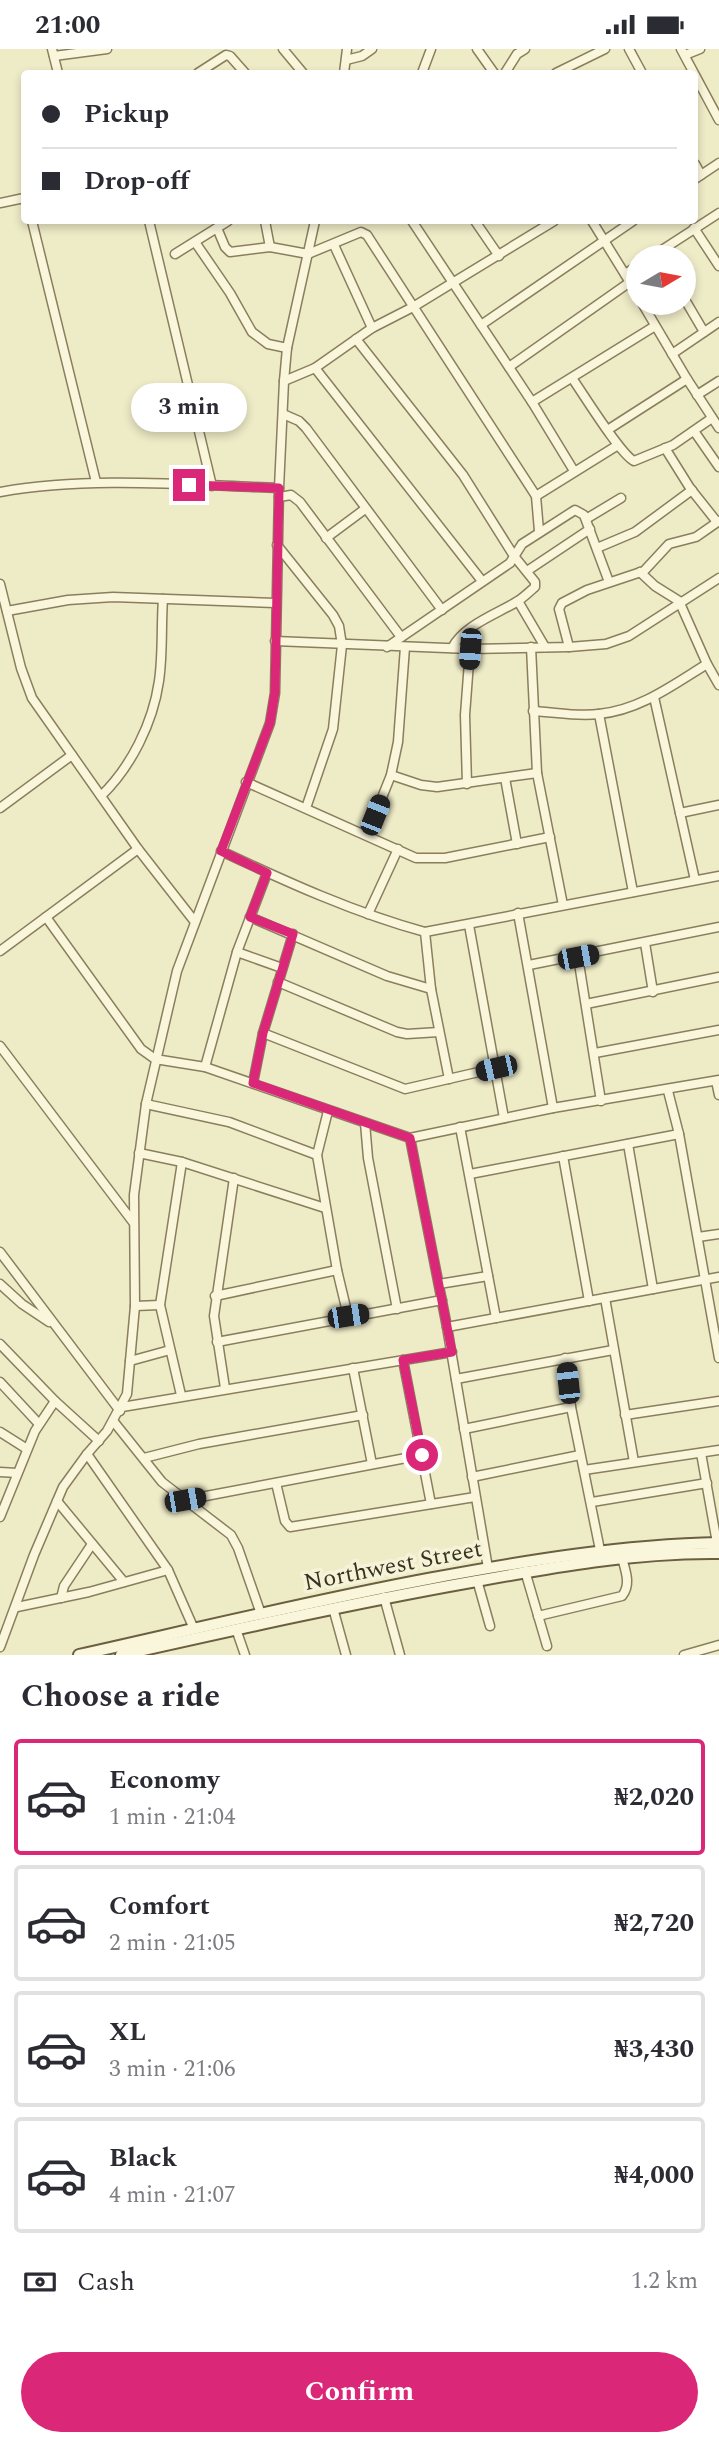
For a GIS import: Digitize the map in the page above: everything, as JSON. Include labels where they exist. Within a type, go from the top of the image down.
[{"type":"main road","name":"Northwest Street","points":[[79,1655],[357,1593],[488,1568],[600,1550],[719,1546]]},
{"type":"main road","name":"Northwest Street","points":[[121,1655],[384,1597],[526,1571],[719,1546]]},
{"type":"street","points":[[57,70],[53,53],[107,49]]},
{"type":"street","points":[[283,49],[300,70]]},
{"type":"street","points":[[344,70],[347,49]]},
{"type":"street","points":[[346,60],[362,56],[372,49]]},
{"type":"street","points":[[423,70],[431,49]]},
{"type":"street","points":[[477,49],[492,70]]},
{"type":"street","points":[[507,70],[517,54],[525,49]]},
{"type":"street","points":[[562,70],[605,49]]},
{"type":"street","points":[[629,49],[640,70]]},
{"type":"street","points":[[693,70],[683,52],[700,49]]},
{"type":"street","points":[[203,70],[226,55],[242,70]]},
{"type":"street","points":[[698,80],[719,120]]},
{"type":"street","points":[[698,177],[719,163]]},
{"type":"street","points":[[0,203],[21,199]]},
{"type":"street","points":[[672,245],[719,213]]},
{"type":"street","points":[[33,224],[96,482]]},
{"type":"street","points":[[150,224],[212,486]]},
{"type":"street","points":[[174,254],[223,224]]},
{"type":"street","points":[[266,224],[270,247]]},
{"type":"street","points":[[0,1647],[63,1487],[114,1422],[129,1387],[135,1306],[134,1195],[155,1059],[177,971],[270,723],[275,692],[275,603],[284,381],[288,348],[314,224]]},
{"type":"street","points":[[414,224],[533,402],[574,471]]},
{"type":"street","points":[[477,224],[499,256]]},
{"type":"street","points":[[532,224],[537,231]]},
{"type":"street","points":[[284,381],[315,368],[372,328],[413,307],[549,224]]},
{"type":"street","points":[[594,224],[626,275]]},
{"type":"street","points":[[481,325],[629,224]]},
{"type":"street","points":[[217,228],[225,247],[230,251],[270,247],[307,254],[361,232],[367,235],[536,496],[535,510],[539,531]]},
{"type":"street","points":[[694,228],[719,266]]},
{"type":"street","points":[[195,242],[230,293],[252,332],[268,344],[288,348]]},
{"type":"street","points":[[334,244],[372,328]]},
{"type":"street","points":[[509,367],[626,279]]},
{"type":"street","points":[[649,315],[719,428]]},
{"type":"street","points":[[694,315],[704,332]]},
{"type":"street","points":[[672,354],[719,322]]},
{"type":"street","points":[[533,402],[655,326]]},
{"type":"street","points":[[356,339],[463,475],[514,556],[535,582],[535,587],[518,601],[502,608],[458,638],[452,648]]},
{"type":"street","points":[[315,368],[482,581]]},
{"type":"street","points":[[572,379],[609,429],[618,446],[634,461],[665,448],[712,418]]},
{"type":"street","points":[[609,429],[687,379]]},
{"type":"street","points":[[697,395],[719,381]]},
{"type":"street","points":[[283,414],[299,421],[306,428],[442,610]]},
{"type":"street","points":[[694,431],[719,467]]},
{"type":"street","points":[[536,496],[618,446]]},
{"type":"street","points":[[569,647],[560,605],[573,596],[648,568],[669,544],[696,537],[718,522],[692,490],[665,448]]},
{"type":"street","points":[[0,492],[36,486],[96,482],[212,486],[295,497],[401,637]]},
{"type":"street","points":[[597,548],[635,532],[692,490]]},
{"type":"street","points":[[586,519],[621,498]]},
{"type":"street","points":[[326,538],[365,509]]},
{"type":"street","points":[[387,647],[510,563],[522,544],[539,531],[576,510],[586,519],[608,582]]},
{"type":"street","points":[[527,571],[590,529]]},
{"type":"street","points":[[277,545],[333,615],[339,626],[342,645],[333,729],[306,808]]},
{"type":"street","points":[[640,572],[647,580],[679,601],[719,685]]},
{"type":"street","points":[[275,641],[470,649],[569,647],[612,643],[719,577]]},
{"type":"street","points":[[0,584],[21,668],[32,698],[138,849],[195,922]]},
{"type":"street","points":[[7,611],[68,600],[113,597],[275,603]]},
{"type":"street","points":[[101,796],[118,780],[126,767],[145,729],[157,693],[163,599]]},
{"type":"street","points":[[518,601],[545,647]]},
{"type":"street","points":[[367,835],[391,775],[400,731],[405,647]]},
{"type":"street","points":[[531,647],[537,773],[563,905]]},
{"type":"street","points":[[467,784],[465,715],[470,649]]},
{"type":"street","points":[[533,711],[599,714],[629,708],[654,697],[707,664]]},
{"type":"street","points":[[654,697],[695,880]]},
{"type":"street","points":[[599,714],[633,892]]},
{"type":"street","points":[[0,808],[72,755]]},
{"type":"street","points":[[391,775],[429,787],[537,773]]},
{"type":"street","points":[[505,778],[517,843]]},
{"type":"street","points":[[246,782],[416,858],[429,859],[550,837]]},
{"type":"street","points":[[680,813],[719,805]]},
{"type":"street","points":[[0,951],[138,849]]},
{"type":"street","points":[[368,914],[397,849]]},
{"type":"street","points":[[221,851],[267,873],[368,914],[425,932],[719,876]]},
{"type":"street","points":[[205,1067],[237,952],[267,873]]},
{"type":"street","points":[[518,913],[553,1108]]},
{"type":"street","points":[[46,917],[141,1049],[155,1059],[205,1067],[410,1138],[553,1108],[718,1081],[719,1095]]},
{"type":"street","points":[[250,917],[387,976],[431,989]]},
{"type":"street","points":[[469,925],[504,1118]]},
{"type":"street","points":[[528,965],[719,927]]},
{"type":"street","points":[[425,932],[431,989],[449,1079]]},
{"type":"street","points":[[253,1083],[263,1033],[293,934]]},
{"type":"street","points":[[645,943],[653,992]]},
{"type":"street","points":[[237,952],[282,968]]},
{"type":"street","points":[[578,957],[601,1101]]},
{"type":"street","points":[[586,1004],[719,978]]},
{"type":"street","points":[[278,982],[397,1032],[439,1032]]},
{"type":"street","points":[[594,1053],[719,1030]]},
{"type":"street","points":[[263,1033],[398,1087],[411,1089],[496,1068]]},
{"type":"street","points":[[0,1046],[134,1223]]},
{"type":"street","points":[[668,1091],[679,1134],[719,1358]]},
{"type":"street","points":[[146,1104],[229,1122],[317,1155]]},
{"type":"street","points":[[328,1111],[317,1155],[325,1208],[348,1316]]},
{"type":"street","points":[[365,1123],[368,1158],[397,1309]]},
{"type":"street","points":[[460,1127],[496,1318]]},
{"type":"street","points":[[470,1174],[679,1134]]},
{"type":"street","points":[[410,1138],[452,1352],[488,1568]]},
{"type":"street","points":[[628,1144],[653,1289]]},
{"type":"street","points":[[139,1153],[182,1162],[325,1208]]},
{"type":"street","points":[[563,1156],[589,1301]]},
{"type":"street","points":[[181,1395],[160,1305],[182,1162]]},
{"type":"street","points":[[225,1388],[214,1316],[234,1178]]},
{"type":"street","points":[[698,1237],[719,1234]]},
{"type":"street","points":[[0,1252],[121,1409]]},
{"type":"street","points":[[215,1296],[337,1270]]},
{"type":"street","points":[[439,1284],[488,1276]]},
{"type":"street","points":[[447,1327],[719,1277]]},
{"type":"street","points":[[0,1284],[22,1304],[55,1325]]},
{"type":"street","points":[[605,1298],[634,1462]]},
{"type":"street","points":[[216,1342],[442,1300]]},
{"type":"street","points":[[135,1306],[160,1305]]},
{"type":"street","points":[[0,1344],[54,1401],[99,1441]]},
{"type":"street","points":[[131,1361],[170,1350]]},
{"type":"street","points":[[456,1379],[613,1350]]},
{"type":"street","points":[[121,1409],[181,1395],[452,1352]]},
{"type":"street","points":[[565,1358],[571,1407],[600,1550]]},
{"type":"street","points":[[403,1360],[431,1504]]},
{"type":"street","points":[[353,1368],[372,1464]]},
{"type":"street","points":[[0,1382],[39,1424]]},
{"type":"street","points":[[1,1512],[27,1449],[54,1401]]},
{"type":"street","points":[[625,1415],[719,1401]]},
{"type":"street","points":[[464,1429],[571,1407]]},
{"type":"street","points":[[144,1458],[199,1444],[363,1415]]},
{"type":"street","points":[[114,1422],[162,1482],[231,1535],[261,1614]]},
{"type":"street","points":[[0,1432],[27,1449]]},
{"type":"street","points":[[584,1470],[719,1450]]},
{"type":"street","points":[[701,1453],[707,1483],[715,1504],[719,1546]]},
{"type":"street","points":[[87,1454],[168,1570],[194,1629]]},
{"type":"street","points":[[185,1500],[422,1455]]},
{"type":"street","points":[[472,1477],[580,1455]]},
{"type":"street","points":[[0,1472],[17,1473]]},
{"type":"street","points":[[276,1483],[285,1521],[289,1527],[475,1497]]},
{"type":"street","points":[[592,1502],[707,1483]]},
{"type":"street","points":[[57,1501],[124,1582]]},
{"type":"street","points":[[61,1598],[64,1586],[92,1543]]},
{"type":"street","points":[[538,1616],[622,1596],[627,1590],[628,1581],[622,1558]]},
{"type":"street","points":[[17,1607],[168,1570]]},
{"type":"street","points":[[526,1571],[547,1646]]},
{"type":"street","points":[[477,1580],[490,1626]]},
{"type":"street","points":[[384,1597],[400,1655]]},
{"type":"street","points":[[332,1608],[346,1655]]},
{"type":"street","points":[[236,1629],[245,1655]]},
{"type":"street","points":[[684,1655],[719,1645]]},
{"type":"route","points":[[189,485],[279,488],[275,692],[270,723],[221,851],[267,873],[250,917],[293,934],[263,1033],[253,1083],[410,1138],[452,1352],[403,1360],[422,1455]]}]
